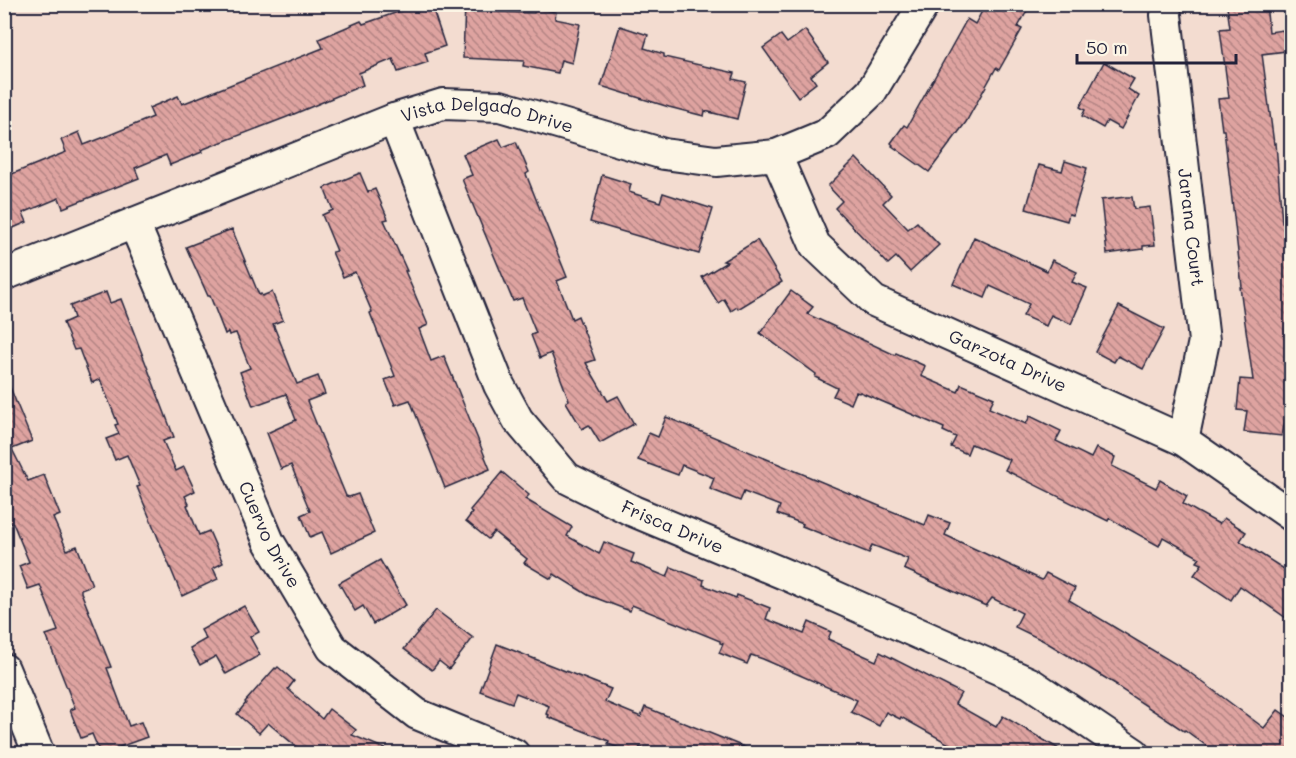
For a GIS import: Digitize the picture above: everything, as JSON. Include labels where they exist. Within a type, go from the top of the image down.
[{"type":"street","name":"Vista Delgado Drive","points":[[4,275],[394,119],[443,104],[500,106],[664,154],[716,161],[776,155],[827,134],[872,92],[924,4]]},
{"type":"street","name":"Jarana Court","points":[[1166,15],[1204,341],[1183,440]]},
{"type":"street","name":"Frisca Drive","points":[[394,119],[499,385],[518,420],[567,478],[633,511],[789,576],[1030,683],[1135,753]]},
{"type":"street","name":"Garzota Drive","points":[[776,155],[814,245],[874,301],[1183,440],[1292,516]]},
{"type":"street","name":"Cuervo Drive","points":[[134,223],[269,542],[332,648],[417,714],[514,753]]},
{"type":"street","points":[[4,669],[39,753]]},
{"type":"building","points":[[426,4],[429,11],[433,10],[445,46],[425,53],[428,62],[398,72],[393,59],[359,73],[363,85],[201,150],[202,152],[170,165],[166,155],[135,168],[139,178],[63,208],[59,198],[23,213],[27,222],[4,232],[4,171],[7,176],[66,152],[61,140],[79,132],[84,145],[153,117],[149,108],[178,96],[182,104],[323,48],[319,39],[361,21],[363,24]]},
{"type":"building","points":[[465,4],[492,4],[492,12],[534,13],[535,8],[556,12],[555,19],[580,24],[572,63],[561,60],[558,73],[523,66],[524,61],[463,58]]},
{"type":"building","points":[[986,4],[1031,4],[1018,27],[1022,29],[999,70],[996,68],[966,122],[929,172],[891,143],[904,125],[907,127],[967,19],[975,24]]},
{"type":"building","points":[[1266,4],[1269,32],[1283,30],[1286,51],[1262,54],[1274,144],[1276,143],[1282,223],[1292,222],[1292,407],[1288,407],[1282,436],[1244,432],[1247,411],[1237,410],[1240,379],[1253,380],[1240,287],[1242,287],[1224,130],[1222,130],[1218,99],[1229,98],[1220,29],[1230,28],[1227,7]]},
{"type":"building","points":[[620,26],[648,35],[644,48],[664,54],[664,57],[735,73],[733,79],[746,82],[737,119],[705,111],[704,116],[601,86]]},
{"type":"building","points":[[805,30],[828,62],[811,76],[816,83],[798,97],[763,48],[781,35],[787,43]]},
{"type":"building","points":[[1104,62],[1134,79],[1128,89],[1139,96],[1121,129],[1107,121],[1103,128],[1082,116],[1085,110],[1080,107]]},
{"type":"building","points":[[499,139],[503,147],[516,142],[529,172],[526,174],[567,277],[557,281],[572,319],[578,316],[595,360],[586,363],[608,401],[618,396],[634,424],[600,443],[589,425],[582,429],[566,402],[569,400],[551,353],[540,358],[531,335],[536,333],[522,298],[513,301],[462,179],[472,175],[463,154]]},
{"type":"building","points":[[856,158],[891,195],[883,203],[908,229],[917,222],[939,245],[910,272],[896,257],[888,264],[835,208],[842,201],[828,186]]},
{"type":"building","points":[[1065,161],[1087,168],[1073,215],[1069,214],[1067,221],[1026,209],[1039,165],[1062,171]]},
{"type":"building","points":[[360,173],[368,192],[375,189],[388,219],[384,220],[428,325],[419,329],[431,361],[444,356],[490,469],[445,488],[410,400],[395,405],[385,380],[395,376],[370,313],[372,312],[355,272],[343,277],[332,252],[337,251],[322,215],[333,210],[324,188]]},
{"type":"building","points":[[602,175],[631,184],[629,192],[660,202],[663,193],[713,209],[699,254],[590,222]]},
{"type":"building","points":[[1132,197],[1134,209],[1150,207],[1155,245],[1107,254],[1101,200]]},
{"type":"building","points":[[232,229],[259,295],[272,292],[283,320],[273,324],[297,384],[318,376],[325,394],[307,401],[346,496],[358,494],[374,533],[331,553],[322,532],[310,537],[301,515],[310,511],[291,465],[281,469],[267,433],[296,420],[286,394],[253,406],[240,372],[250,368],[236,333],[225,334],[210,296],[186,247]]},
{"type":"building","points":[[974,237],[1047,271],[1052,260],[1077,272],[1072,282],[1087,288],[1071,324],[1051,315],[1046,326],[1023,316],[1029,304],[990,286],[985,298],[953,284]]},
{"type":"building","points":[[757,240],[782,282],[731,311],[724,299],[718,303],[702,277]]},
{"type":"building","points":[[791,291],[813,307],[807,314],[895,355],[896,353],[925,366],[921,376],[958,392],[961,384],[994,398],[989,408],[1026,424],[1030,416],[1061,431],[1056,441],[1091,458],[1096,448],[1115,457],[1112,466],[1156,488],[1160,480],[1187,496],[1183,504],[1219,524],[1224,518],[1246,532],[1240,541],[1292,574],[1292,622],[1240,586],[1231,600],[1194,575],[1202,564],[1197,562],[1200,558],[1163,537],[1159,546],[1109,518],[1108,521],[1005,470],[1010,460],[971,444],[967,454],[951,447],[956,437],[943,431],[944,428],[860,392],[856,392],[851,404],[833,396],[837,388],[815,377],[816,374],[760,333]]},
{"type":"building","points":[[106,292],[110,303],[121,299],[174,437],[163,441],[176,471],[184,467],[195,491],[185,496],[189,504],[187,505],[199,535],[209,531],[223,563],[213,568],[218,579],[182,596],[137,487],[140,486],[127,455],[115,460],[106,439],[119,434],[115,425],[118,424],[100,379],[92,383],[79,349],[74,350],[63,323],[74,318],[70,306]]},
{"type":"building","points":[[1119,306],[1164,329],[1143,369],[1118,356],[1114,362],[1095,352]]},
{"type":"building","points":[[5,375],[32,441],[12,449],[28,481],[44,475],[60,515],[53,518],[67,550],[77,546],[92,585],[81,589],[81,592],[111,667],[107,668],[129,726],[141,722],[147,737],[103,753],[100,753],[92,734],[81,738],[70,710],[75,708],[46,635],[58,631],[40,585],[28,589],[19,566],[29,562],[13,523],[4,526]]},
{"type":"building","points":[[666,417],[925,525],[929,515],[950,523],[945,535],[1042,580],[1046,573],[1075,588],[1069,600],[1189,672],[1264,728],[1278,710],[1292,720],[1292,753],[1216,753],[1117,685],[1044,641],[1015,627],[1022,613],[992,598],[986,606],[904,569],[908,559],[872,545],[869,553],[802,526],[803,524],[777,514],[780,506],[744,492],[740,501],[710,489],[714,478],[682,465],[678,475],[638,460],[649,433],[658,437]]},
{"type":"building","points":[[502,472],[529,495],[525,499],[572,527],[567,536],[599,554],[604,542],[634,554],[631,562],[667,577],[671,567],[704,580],[703,585],[770,608],[766,619],[804,634],[809,622],[831,632],[828,639],[876,661],[880,652],[961,693],[955,704],[996,727],[1003,716],[1066,753],[965,753],[901,717],[900,719],[886,712],[879,726],[851,712],[857,700],[763,659],[751,655],[747,664],[719,653],[723,644],[720,641],[632,605],[630,611],[588,595],[554,574],[551,579],[524,563],[527,559],[494,532],[488,539],[466,521],[472,513],[470,510]]},
{"type":"building","points":[[380,560],[406,605],[373,624],[363,606],[355,611],[339,583]]},
{"type":"building","points":[[244,606],[259,632],[250,637],[260,655],[226,674],[216,656],[200,665],[190,648],[206,639],[201,630]]},
{"type":"building","points":[[436,610],[473,638],[449,669],[439,661],[432,670],[404,649]]},
{"type":"building","points":[[497,644],[611,689],[605,702],[641,717],[645,707],[759,753],[657,753],[640,747],[638,753],[633,753],[548,717],[549,715],[546,714],[549,706],[516,693],[512,703],[480,691]]},
{"type":"building","points":[[278,667],[294,681],[288,689],[322,719],[329,709],[356,730],[352,735],[395,753],[304,753],[268,723],[259,733],[237,714],[245,702]]}]
